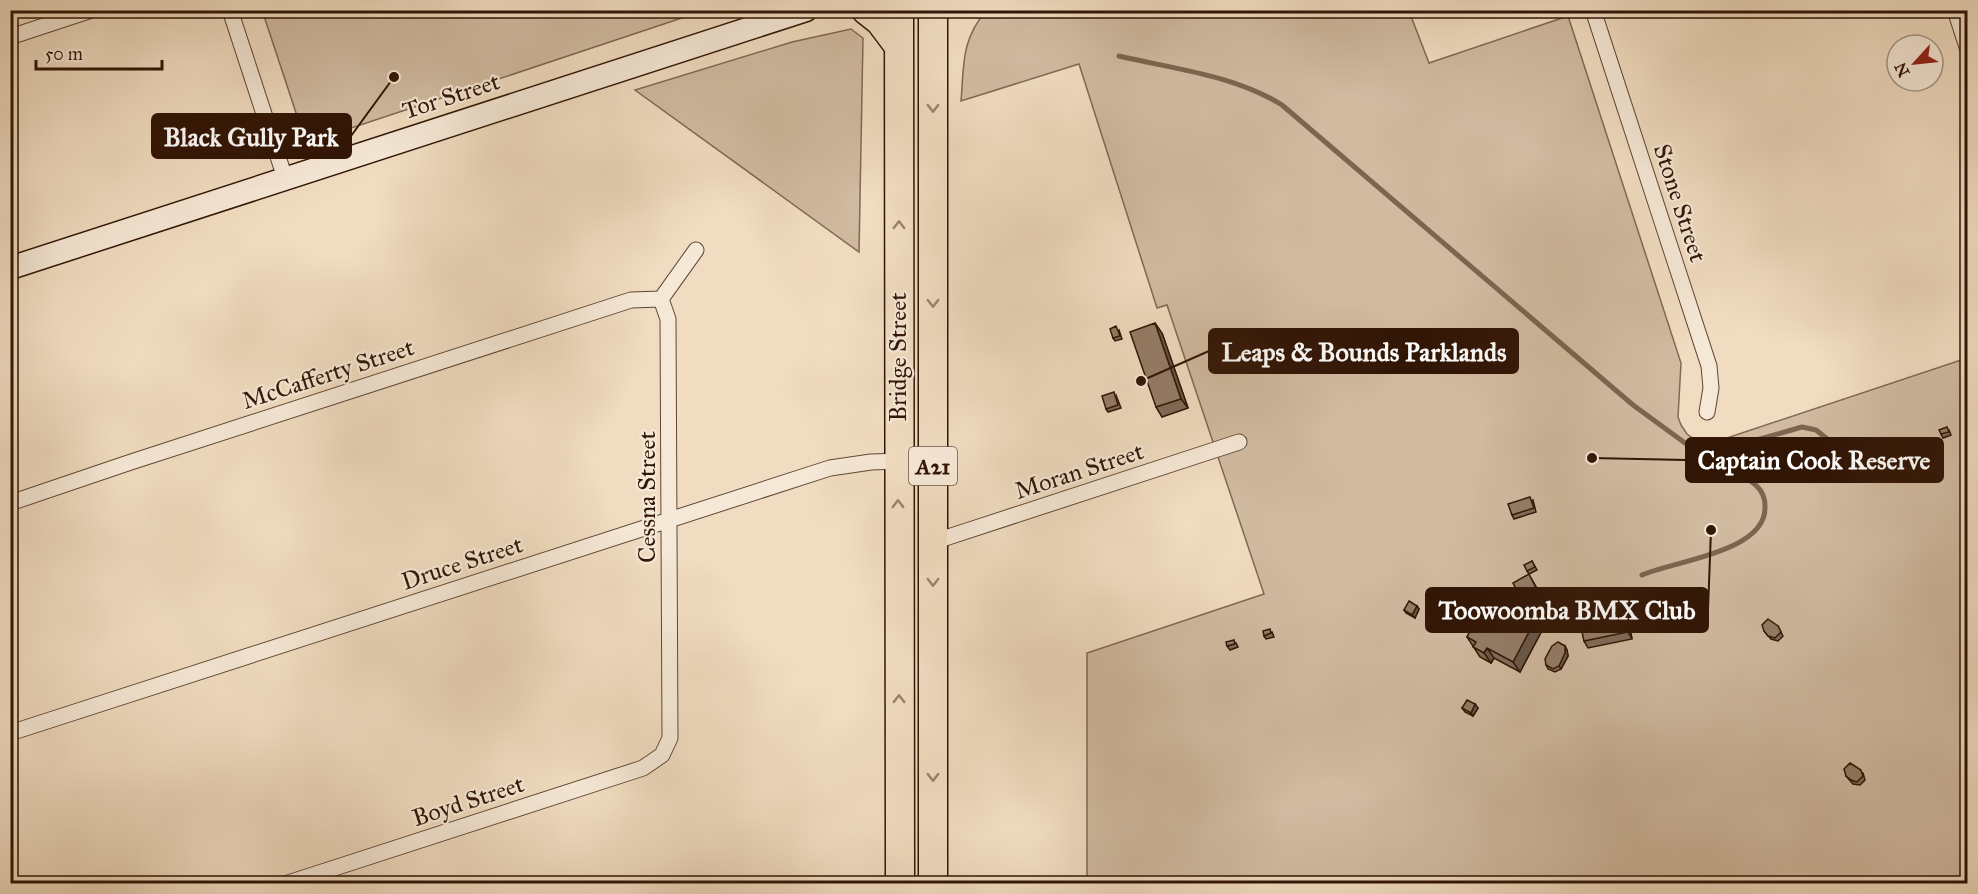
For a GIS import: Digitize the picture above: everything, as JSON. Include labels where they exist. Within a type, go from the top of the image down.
[{"type":"highway","points":[[866,10],[880,21],[898,45]]},
{"type":"highway","name":"Bridge Street","points":[[899,10],[900,884]]},
{"type":"highway","name":"Bridge Street","points":[[933,10],[933,884]]},
{"type":"highway","name":"A21","points":[[933,49],[955,10]]},
{"type":"street","points":[[10,37],[92,10]]},
{"type":"street","points":[[230,10],[285,178]]},
{"type":"street","name":"Tor Street","points":[[10,268],[806,10]]},
{"type":"street","name":"Stone Street","points":[[1593,10],[1709,366],[1711,388],[1707,412]]},
{"type":"street","points":[[1955,10],[1968,50]]},
{"type":"street","points":[[660,299],[696,250]]},
{"type":"street","name":"McCafferty Street","points":[[10,503],[631,300],[660,299]]},
{"type":"street","name":"Cessna Street","points":[[660,299],[668,319],[670,738],[662,755]]},
{"type":"street","name":"Moran Street","points":[[933,542],[1239,442]]},
{"type":"street","name":"Druce Street","points":[[10,733],[830,468],[871,462],[933,460]]},
{"type":"street","name":"Boyd Street","points":[[285,884],[643,768],[662,755]]},
{"type":"shaded area","points":[[262,10],[703,10],[703,11],[306,143]]},
{"type":"shaded area","points":[[1261,10],[1263,17],[1282,10],[1409,11],[1429,63],[1568,16],[1681,363],[1678,417],[1687,434],[1694,439],[1712,443],[1967,358],[1967,883],[1087,883],[1087,653],[1264,594],[1167,305],[1157,308],[1079,64],[961,101],[965,53],[972,32],[986,11]]},
{"type":"shaded area","points":[[851,29],[863,38],[859,252],[635,90],[792,42]]},
{"type":"building","points":[[1155,323],[1181,399],[1156,407],[1130,332]]},
{"type":"building","points":[[1116,326],[1120,336],[1113,338],[1110,329]]},
{"type":"building","points":[[1114,392],[1118,405],[1106,409],[1102,396]]},
{"type":"building","points":[[1947,427],[1949,432],[1941,434],[1939,430]]},
{"type":"building","points":[[1530,497],[1534,508],[1512,515],[1508,504]]},
{"type":"building","points":[[1532,561],[1535,567],[1527,571],[1524,565]]},
{"type":"building","points":[[1529,574],[1539,594],[1523,602],[1513,583]]},
{"type":"building","points":[[1409,601],[1417,606],[1412,615],[1404,610]]},
{"type":"building","points":[[1518,602],[1539,613],[1513,662],[1487,648],[1484,653],[1473,647],[1476,642],[1467,637],[1477,617],[1487,622],[1489,617],[1500,623],[1497,628],[1503,631]]},
{"type":"building","points":[[1594,616],[1595,623],[1625,617],[1628,632],[1584,641],[1579,619]]},
{"type":"building","points":[[1768,619],[1778,626],[1781,632],[1775,638],[1768,636],[1764,631],[1762,625]]},
{"type":"building","points":[[1270,629],[1271,633],[1264,636],[1263,631]]},
{"type":"building","points":[[1234,640],[1235,644],[1227,646],[1226,642]]},
{"type":"building","points":[[1558,642],[1565,646],[1565,653],[1559,666],[1553,669],[1546,665],[1545,659],[1552,646]]},
{"type":"building","points":[[1467,700],[1475,704],[1471,713],[1462,708]]},
{"type":"building","points":[[1850,763],[1861,770],[1863,776],[1857,782],[1846,776],[1844,769]]},
{"type":"building","points":[[1495,878],[1498,884],[1487,884],[1487,880]]},
{"type":"waterway","points":[[1119,56],[1224,80],[1282,105],[1633,405],[1685,443],[1707,449],[1728,448],[1802,427],[1816,430],[1835,445]]},
{"type":"waterway","points":[[1642,575],[1735,545],[1750,535],[1761,523],[1765,508],[1763,495],[1752,482],[1735,473],[1731,447]]},
{"type":"place","name":"Black Gully Park","points":[[394,77]]},
{"type":"place","name":"Leaps & Bounds Parklands","points":[[1141,381]]},
{"type":"place","name":"Captain Cook Reserve","points":[[1592,458]]},
{"type":"place","name":"Toowoomba BMX Club","points":[[1711,530]]}]
